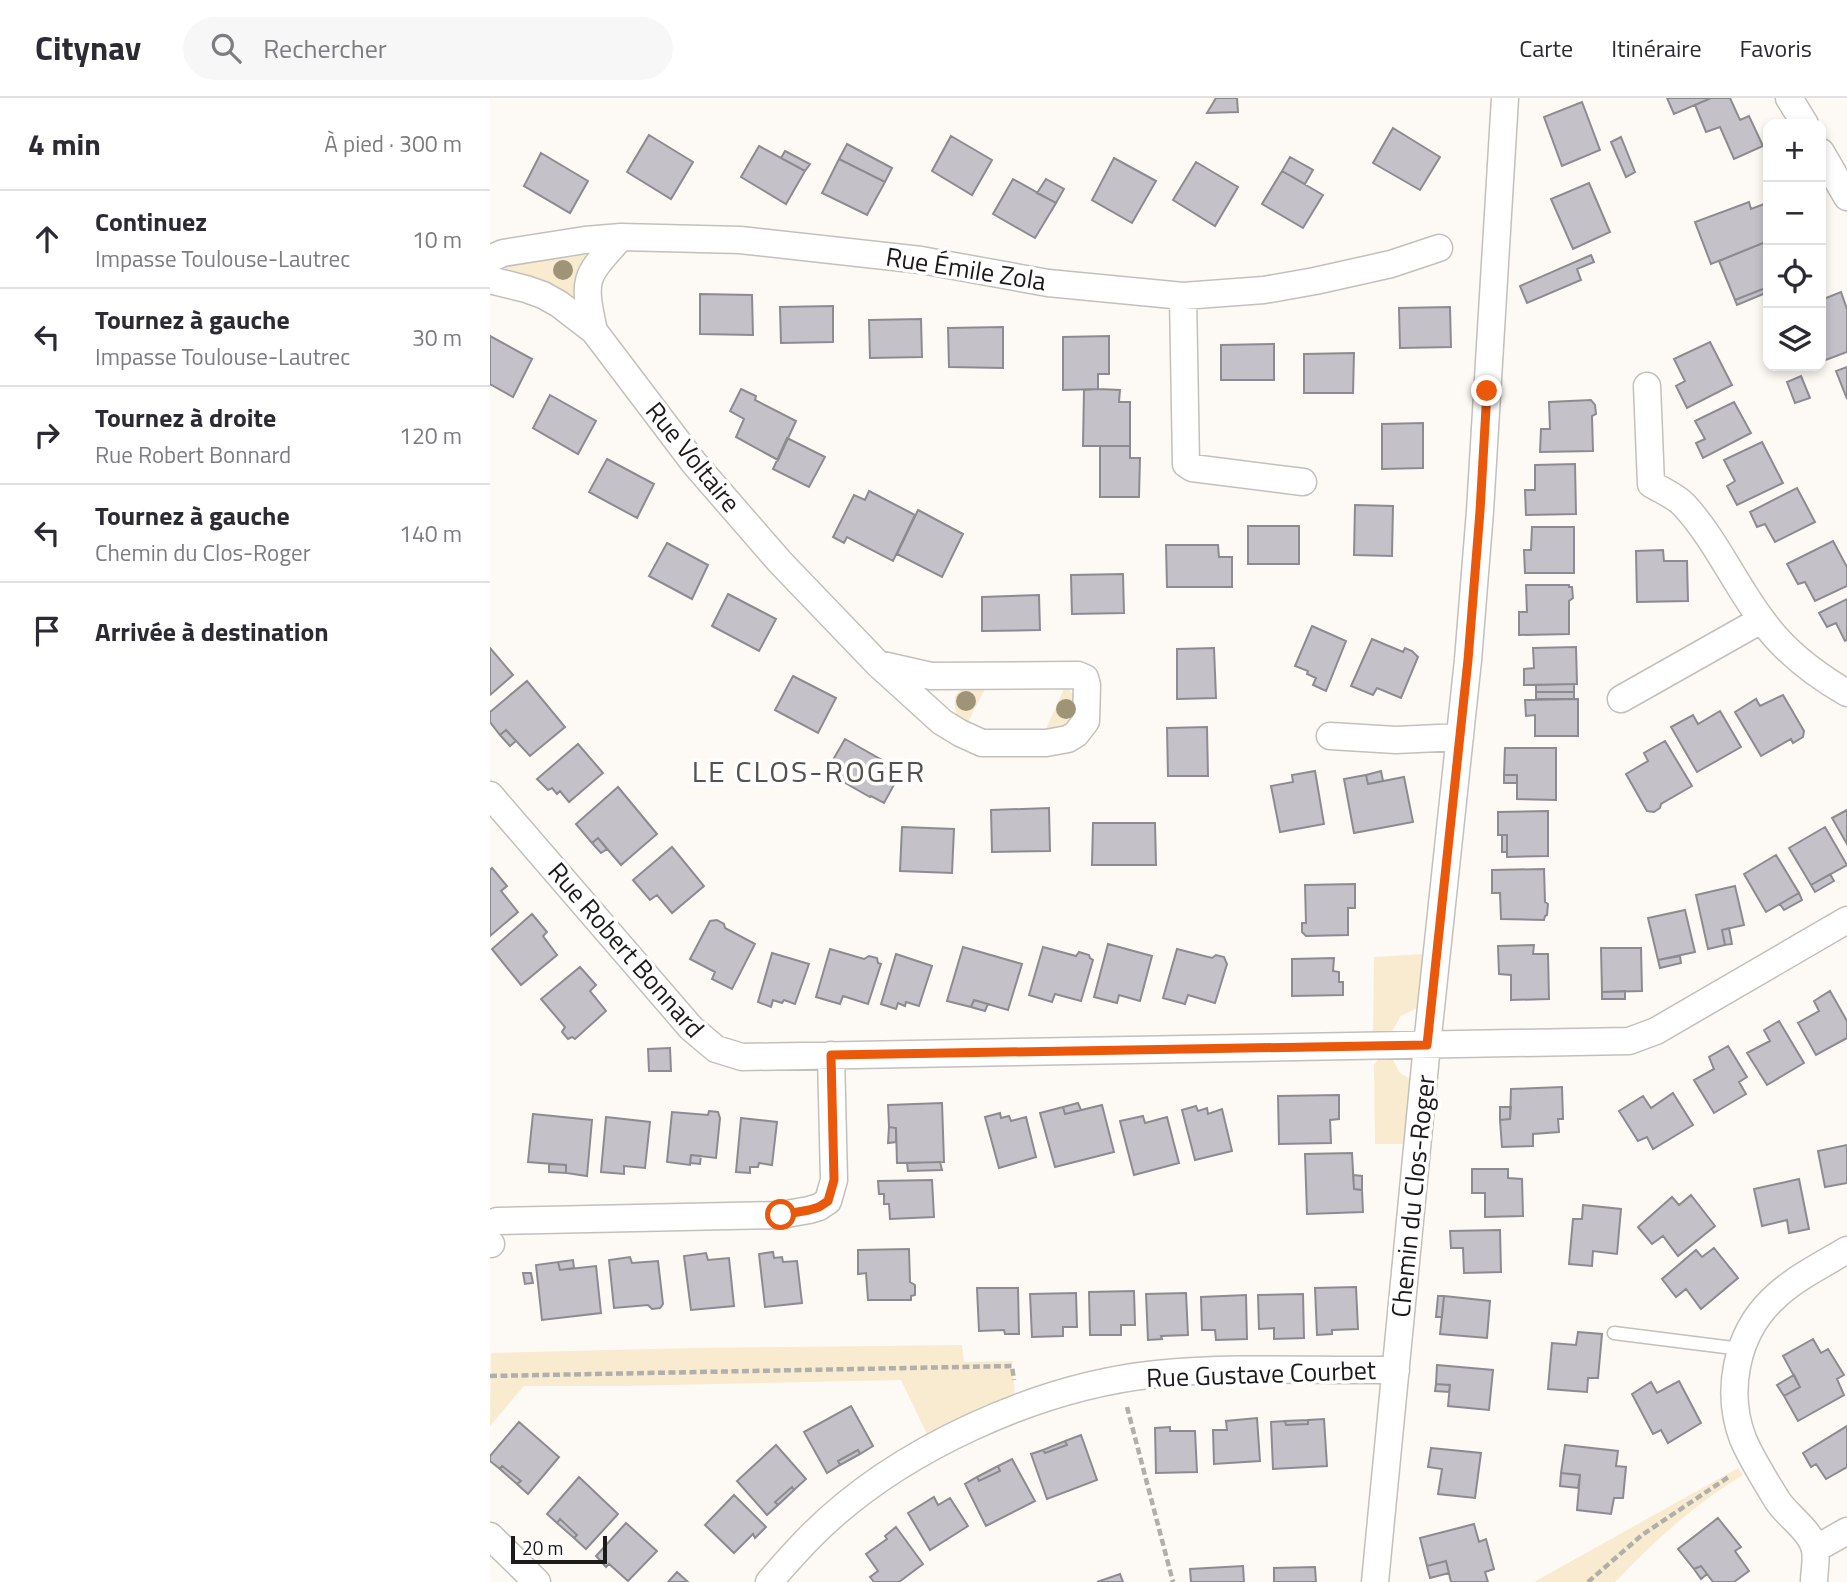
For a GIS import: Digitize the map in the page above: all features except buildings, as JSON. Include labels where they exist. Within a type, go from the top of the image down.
[{"type":"street","name":"Chemin du Clos-Roger","points":[[1375,1582],[1460,737],[1480,511],[1505,98]]},
{"type":"street","points":[[1789,98],[1802,119]]},
{"type":"street","points":[[1826,161],[1847,197]]},
{"type":"street","points":[[594,331],[588,301],[589,276],[621,237]]},
{"type":"street","name":"Rue Émile Zola","points":[[490,259],[503,253],[621,237],[740,240],[921,260],[1036,282],[1183,296],[1264,290],[1315,281],[1391,264],[1438,248]]},
{"type":"street","name":"Rue Voltaire","points":[[490,280],[543,295],[594,331],[694,463],[780,562],[878,664],[942,722],[962,735],[982,743],[1046,743],[1068,739],[1076,734],[1086,721],[1087,685],[1085,678],[1078,675],[931,676],[878,664]]},
{"type":"street","points":[[1183,296],[1186,464],[1192,468],[1303,482]]},
{"type":"street","points":[[1647,386],[1651,484],[1681,502],[1761,620],[1784,648],[1847,693]]},
{"type":"street","points":[[1621,699],[1761,620]]},
{"type":"street","points":[[1330,736],[1396,740],[1460,737]]},
{"type":"street","name":"Rue Robert Bonnard","points":[[490,795],[691,1028],[716,1049],[742,1057],[1619,1041],[1656,1031],[1847,920]]},
{"type":"street","points":[[493,1236],[781,1215],[819,1207],[828,1201],[834,1180],[831,1055]]},
{"type":"street","points":[[1814,1582],[1815,1549],[1807,1534],[1779,1503],[1744,1440],[1735,1406],[1736,1373],[1741,1349],[1751,1328],[1773,1299],[1847,1250]]},
{"type":"street","name":"Rue Gustave Courbet","points":[[769,1582],[813,1534],[876,1483],[911,1460],[955,1434],[1055,1396],[1156,1374],[1396,1370]]},
{"type":"street","points":[[1815,1549],[1847,1531]]},
{"type":"street","points":[[490,1536],[537,1582]]},
{"type":"lane","points":[[1614,1333],[1741,1349]]},
{"type":"path","points":[[490,1376],[1012,1366],[1017,1409]]},
{"type":"path","points":[[1120,1380],[1173,1582]]},
{"type":"path","points":[[1588,1582],[1642,1535],[1754,1461]]},
{"type":"shaded area","points":[[585,254],[586,257],[576,280],[573,296],[543,281],[507,271],[505,268],[510,265]]},
{"type":"shaded area","points":[[963,687],[986,687],[967,724],[960,719],[955,709],[955,696]]},
{"type":"shaded area","points":[[1065,687],[1074,696],[1078,709],[1065,725],[1045,731]]},
{"type":"shaded area","points":[[1424,954],[1419,1007],[1401,1016],[1391,1033],[1373,1033],[1374,957]]},
{"type":"shaded area","points":[[1379,1058],[1392,1058],[1400,1073],[1412,1080],[1404,1144],[1375,1144],[1374,1065]]},
{"type":"shaded area","points":[[962,1345],[964,1362],[1013,1361],[1015,1395],[927,1434],[901,1380],[524,1386],[490,1426],[491,1353]]},
{"type":"shaded area","points":[[1738,1468],[1743,1475],[1675,1524],[1615,1582],[1534,1582]]},
{"type":"district","name":"LE CLOS-ROGER","points":[[809,772]]},
{"type":"route","points":[[781,1215],[809,1210],[828,1201],[834,1180],[831,1055],[1427,1045],[1468,660],[1487,391]]}]
